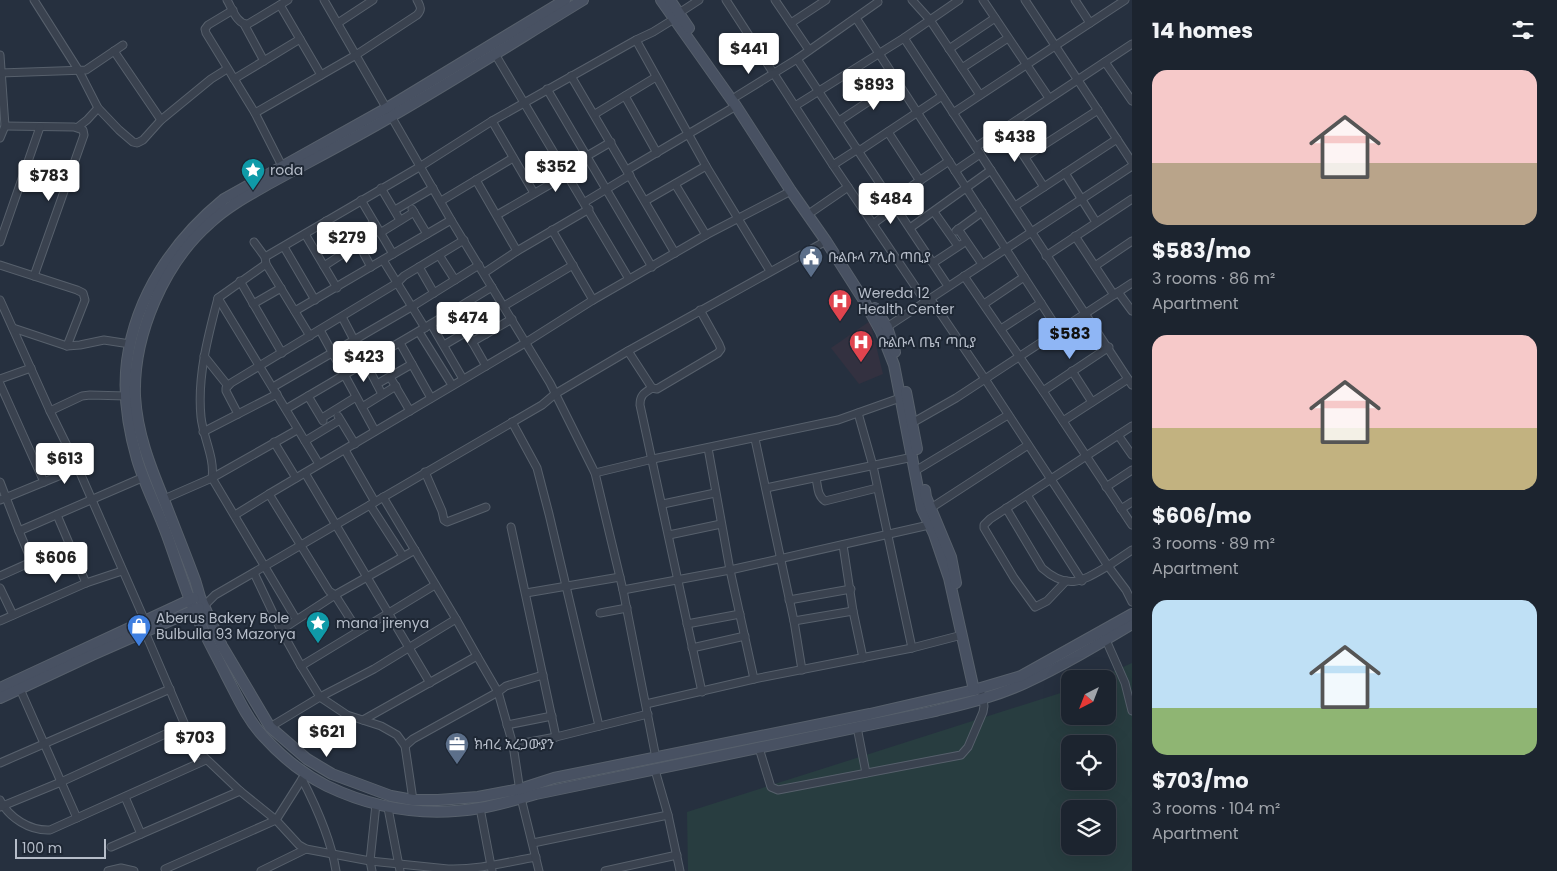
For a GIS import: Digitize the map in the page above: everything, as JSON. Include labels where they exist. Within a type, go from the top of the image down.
[{"type":"main road","points":[[565,0],[332,148],[230,208],[210,222],[152,285],[139,313],[130,344],[126,372],[128,422],[147,458],[195,580],[198,601],[194,611],[242,708],[262,735],[305,777],[376,804],[388,808],[438,812],[480,808],[554,778],[910,706],[978,689],[1020,676],[1132,614]]},
{"type":"main road","points":[[583,0],[495,54],[389,112],[282,166],[224,199],[187,233],[160,290],[138,350],[135,374],[138,422],[136,434],[137,460],[165,529],[198,601],[270,727],[307,760],[332,774],[391,796],[413,800],[438,800],[520,793],[655,770],[983,700],[1024,684],[1132,624]]},
{"type":"main road","points":[[661,0],[677,16],[813,212],[887,327],[895,349],[912,423],[922,509],[930,525],[949,578],[962,635],[978,689]]},
{"type":"main road","points":[[670,0],[677,16]]},
{"type":"main road","points":[[736,101],[791,191],[863,299],[881,332],[894,365],[913,457],[926,497],[951,557],[978,689]]},
{"type":"main road","points":[[0,698],[198,601]]},
{"type":"main road","points":[[0,688],[145,627],[194,611]]},
{"type":"street","points":[[34,0],[79,71],[98,108],[133,142],[137,143],[144,140],[161,120],[211,79],[227,69]]},
{"type":"street","points":[[227,0],[240,22],[244,24],[264,61]]},
{"type":"street","points":[[244,24],[248,24],[288,0]]},
{"type":"street","points":[[324,0],[451,220],[556,394],[595,473],[627,608],[656,758]]},
{"type":"street","points":[[338,23],[371,0]]},
{"type":"street","points":[[255,113],[356,56],[417,15],[421,7],[418,0]]},
{"type":"street","points":[[296,620],[212,478],[213,466],[203,432],[200,400],[204,356],[218,298],[284,247],[421,166],[524,102],[653,32],[699,0]]},
{"type":"street","points":[[726,0],[873,224],[985,379],[1108,566],[1129,588],[1132,602]]},
{"type":"street","points":[[775,0],[810,50]]},
{"type":"street","points":[[791,23],[825,0]]},
{"type":"street","points":[[912,0],[930,20],[980,95]]},
{"type":"street","points":[[795,106],[880,54],[960,0]]},
{"type":"street","points":[[983,0],[1050,98]]},
{"type":"street","points":[[1075,0],[1090,23]]},
{"type":"street","points":[[484,273],[552,230],[657,153],[688,134],[736,101],[773,72],[797,59],[879,1]]},
{"type":"street","points":[[1027,1],[1132,162]]},
{"type":"street","points":[[953,113],[1122,1]]},
{"type":"street","points":[[280,5],[321,75]]},
{"type":"street","points":[[233,10],[208,26],[206,29],[209,40],[255,113],[282,166]]},
{"type":"street","points":[[856,18],[1060,331]]},
{"type":"street","points":[[949,49],[995,18]]},
{"type":"street","points":[[904,38],[1032,232],[1084,315],[1109,348],[1130,382],[1092,402],[1063,421]]},
{"type":"street","points":[[962,68],[1008,38]]},
{"type":"street","points":[[234,79],[300,39]]},
{"type":"street","points":[[636,40],[706,166],[770,271]]},
{"type":"street","points":[[976,147],[1132,44]]},
{"type":"street","points":[[1,73],[86,70],[123,45]]},
{"type":"street","points":[[114,51],[161,120]]},
{"type":"street","points":[[495,54],[630,279]]},
{"type":"street","points":[[0,55],[5,126],[0,138]]},
{"type":"street","points":[[797,59],[948,286]]},
{"type":"street","points":[[1105,62],[1131,99]]},
{"type":"street","points":[[571,76],[675,253]]},
{"type":"street","points":[[595,114],[656,77]]},
{"type":"street","points":[[839,121],[898,82]]},
{"type":"street","points":[[547,89],[652,267]]},
{"type":"street","points":[[625,96],[657,153]]},
{"type":"street","points":[[833,165],[888,132],[942,96]]},
{"type":"street","points":[[78,127],[88,120],[98,108]]},
{"type":"street","points":[[1025,158],[1098,110]]},
{"type":"street","points":[[492,121],[534,193]]},
{"type":"street","points":[[5,126],[78,127],[83,130],[84,135],[34,276]]},
{"type":"street","points":[[0,242],[40,127]]},
{"type":"street","points":[[1005,127],[1044,187]]},
{"type":"street","points":[[888,132],[920,180]]},
{"type":"street","points":[[1015,206],[1117,139]]},
{"type":"street","points":[[586,156],[611,142]]},
{"type":"street","points":[[955,171],[980,154]]},
{"type":"street","points":[[440,201],[513,158]]},
{"type":"street","points":[[891,200],[950,161]]},
{"type":"street","points":[[645,201],[706,166]]},
{"type":"street","points":[[887,327],[1132,166]]},
{"type":"street","points":[[910,228],[991,170]]},
{"type":"street","points":[[1065,173],[1096,222]]},
{"type":"street","points":[[496,215],[568,174]]},
{"type":"street","points":[[476,180],[517,251]]},
{"type":"street","points":[[675,184],[706,235]]},
{"type":"street","points":[[813,212],[848,187]]},
{"type":"street","points":[[381,188],[400,220]]},
{"type":"street","points":[[395,210],[433,188]]},
{"type":"street","points":[[234,515],[525,343],[593,300],[706,235],[791,191]]},
{"type":"street","points":[[1046,256],[1132,199]]},
{"type":"street","points":[[361,200],[393,254]]},
{"type":"street","points":[[409,203],[426,234]]},
{"type":"street","points":[[873,224],[896,207]]},
{"type":"street","points":[[380,233],[414,212]]},
{"type":"street","points":[[934,212],[958,246]]},
{"type":"street","points":[[950,235],[982,212]]},
{"type":"street","points":[[295,311],[451,220]]},
{"type":"street","points":[[326,221],[346,252]]},
{"type":"street","points":[[341,244],[374,223]]},
{"type":"street","points":[[958,229],[982,264]]},
{"type":"street","points":[[552,230],[593,300]]},
{"type":"street","points":[[305,234],[337,288]]},
{"type":"street","points":[[353,236],[371,267]]},
{"type":"street","points":[[1075,236],[1095,266],[1132,311]]},
{"type":"street","points":[[238,414],[226,390],[228,386],[464,240]]},
{"type":"street","points":[[198,601],[215,595],[254,573],[542,405],[556,394],[628,351],[826,241]]},
{"type":"street","points":[[933,263],[966,241]]},
{"type":"street","points":[[1095,266],[1132,241]]},
{"type":"street","points":[[254,242],[310,336]]},
{"type":"street","points":[[324,266],[358,244]]},
{"type":"street","points":[[284,247],[315,300]]},
{"type":"street","points":[[439,254],[455,280]]},
{"type":"street","points":[[383,260],[413,306],[452,385]]},
{"type":"street","points":[[0,265],[83,293],[84,300],[67,346]]},
{"type":"street","points":[[203,432],[238,414],[332,352],[413,306],[479,265]]},
{"type":"street","points":[[504,306],[573,266]]},
{"type":"street","points":[[418,267],[434,293]]},
{"type":"street","points":[[964,276],[1132,525]]},
{"type":"street","points":[[984,304],[1024,277]]},
{"type":"street","points":[[240,281],[282,353]]},
{"type":"street","points":[[912,423],[956,398],[1132,283]]},
{"type":"street","points":[[286,409],[492,287]]},
{"type":"street","points":[[253,304],[281,288]]},
{"type":"street","points":[[218,298],[319,464]]},
{"type":"street","points":[[0,300],[92,499],[185,725],[200,754],[240,791],[276,820],[299,845],[306,849],[400,868],[465,870],[491,868],[536,857]]},
{"type":"street","points":[[468,302],[486,334]]},
{"type":"street","points":[[1001,329],[1041,303]]},
{"type":"street","points":[[700,310],[721,349],[718,353],[657,389],[652,388],[641,396],[640,405],[670,535],[702,692]]},
{"type":"street","points":[[342,317],[364,363],[382,394]]},
{"type":"street","points":[[472,342],[512,319]]},
{"type":"street","points":[[444,345],[480,324]]},
{"type":"street","points":[[13,328],[67,346],[80,346],[104,340],[130,344]]},
{"type":"street","points":[[425,328],[444,345],[463,379]]},
{"type":"street","points":[[320,330],[375,431]]},
{"type":"street","points":[[467,332],[486,366]]},
{"type":"street","points":[[400,342],[431,398]]},
{"type":"street","points":[[1043,391],[1109,348]]},
{"type":"street","points":[[628,351],[652,388]]},
{"type":"street","points":[[204,356],[228,386]]},
{"type":"street","points":[[377,384],[412,364]]},
{"type":"street","points":[[0,379],[31,368]]},
{"type":"street","points":[[1072,371],[1092,402]]},
{"type":"street","points":[[390,376],[410,411]]},
{"type":"street","points":[[0,384],[44,482]]},
{"type":"street","points":[[362,406],[396,386]]},
{"type":"street","points":[[50,411],[82,396],[126,396]]},
{"type":"street","points":[[308,396],[327,428]]},
{"type":"street","points":[[322,418],[356,397]]},
{"type":"street","points":[[595,473],[838,420],[900,398]]},
{"type":"street","points":[[335,410],[355,444]]},
{"type":"street","points":[[858,412],[872,466],[912,648]]},
{"type":"street","points":[[918,469],[1008,415]]},
{"type":"street","points":[[304,441],[340,420]]},
{"type":"street","points":[[512,422],[537,468],[599,726]]},
{"type":"street","points":[[1066,581],[1047,601],[1035,607],[1014,578],[984,528],[985,523],[1132,426]]},
{"type":"street","points":[[164,500],[212,478],[297,430]]},
{"type":"street","points":[[1118,435],[1132,455]]},
{"type":"street","points":[[755,438],[794,621],[802,670]]},
{"type":"street","points":[[274,442],[296,478]]},
{"type":"street","points":[[931,508],[1028,445]]},
{"type":"street","points":[[708,448],[730,570],[754,680]]},
{"type":"street","points":[[344,450],[403,556]]},
{"type":"street","points":[[766,488],[913,457]]},
{"type":"street","points":[[4,499],[78,468]]},
{"type":"street","points":[[1106,487],[1132,470]]},
{"type":"street","points":[[425,472],[444,520],[447,522],[486,507]]},
{"type":"street","points":[[306,473],[430,683]]},
{"type":"street","points":[[20,531],[144,477]]},
{"type":"street","points":[[816,478],[818,493],[825,500],[877,488]]},
{"type":"street","points":[[0,482],[4,499],[20,531],[32,562]]},
{"type":"street","points":[[663,504],[715,493]]},
{"type":"street","points":[[269,494],[329,591],[335,596],[358,631]]},
{"type":"street","points":[[1027,495],[1082,581]]},
{"type":"street","points":[[383,497],[498,692],[513,745],[520,793],[539,871]]},
{"type":"street","points":[[1121,509],[1132,502]]},
{"type":"street","points":[[1006,508],[1042,568],[1054,577],[1066,581],[1082,581],[1132,550]]},
{"type":"street","points":[[57,515],[86,583]]},
{"type":"street","points":[[670,535],[721,524]]},
{"type":"street","points":[[623,590],[730,570],[930,525]]},
{"type":"street","points":[[511,527],[556,737]]},
{"type":"street","points":[[0,576],[69,545]]},
{"type":"street","points":[[843,545],[853,611],[863,658]]},
{"type":"street","points":[[281,630],[368,576],[415,550]]},
{"type":"street","points":[[0,621],[86,583],[122,571]]},
{"type":"street","points":[[254,573],[281,630],[320,697],[348,716],[393,732],[404,746],[413,800]]},
{"type":"street","points":[[526,593],[620,577]]},
{"type":"street","points":[[301,666],[435,585]]},
{"type":"street","points":[[0,588],[13,615]]},
{"type":"street","points":[[789,600],[850,589]]},
{"type":"street","points":[[600,613],[627,608]]},
{"type":"street","points":[[794,621],[853,611]]},
{"type":"street","points":[[687,624],[740,614]]},
{"type":"street","points":[[270,727],[320,697],[374,669],[456,619]]},
{"type":"street","points":[[646,704],[912,648],[962,635]]},
{"type":"street","points":[[692,648],[745,636]]},
{"type":"street","points":[[1106,640],[1125,683],[1132,711]]},
{"type":"street","points":[[363,720],[478,656]]},
{"type":"street","points":[[404,746],[413,739],[510,685],[543,675]]},
{"type":"street","points":[[20,689],[77,818]]},
{"type":"street","points":[[0,763],[170,689]]},
{"type":"street","points":[[759,748],[769,783],[774,790],[962,755],[968,747],[983,712],[983,700],[978,689]]},
{"type":"street","points":[[513,745],[556,737],[648,714]]},
{"type":"street","points":[[507,725],[552,716]]},
{"type":"street","points":[[185,725],[61,782],[1,804],[19,821],[33,828],[50,830],[63,826],[206,760]]},
{"type":"street","points":[[857,727],[866,773]]},
{"type":"street","points":[[655,770],[668,815],[680,871]]},
{"type":"street","points":[[165,869],[276,820],[305,777]]},
{"type":"street","points":[[305,777],[327,834],[336,871]]},
{"type":"street","points":[[111,847],[240,791]]},
{"type":"street","points":[[124,797],[141,834]]},
{"type":"street","points":[[372,871],[370,861],[376,804]]},
{"type":"street","points":[[388,808],[400,868]]},
{"type":"street","points":[[480,808],[491,868]]},
{"type":"street","points":[[533,843],[668,815]]},
{"type":"street","points":[[261,871],[306,849]]},
{"type":"street","points":[[605,871],[636,868],[677,855]]},
{"type":"street","points":[[108,871],[121,868],[134,871]]},
{"type":"shaded area","name":"ቡልቡላ ጤና ጣቢያ","points":[[870,321],[883,374],[859,384],[831,348]]},
{"type":"green space","points":[[1132,663],[1132,871],[688,871],[687,812],[1061,693],[1061,725],[1116,725],[1116,670]]},
{"type":"place","name":"roda","points":[[253,191]]},
{"type":"place","name":"ቡልቡላ ፖሊስ ጣቢያ","points":[[811,278]]},
{"type":"place","name":"Wereda 12 Health Center","points":[[840,322]]},
{"type":"place","name":"ቡልቡላ ጤና ጣቢያ","points":[[861,363]]},
{"type":"place","name":"mana jirenya","points":[[318,644]]},
{"type":"place","name":"Aberus Bakery Bole Bulbulla 93 Mazorya","points":[[139,647]]},
{"type":"place","name":"ክብረ አረጋውያን","points":[[457,765]]}]
